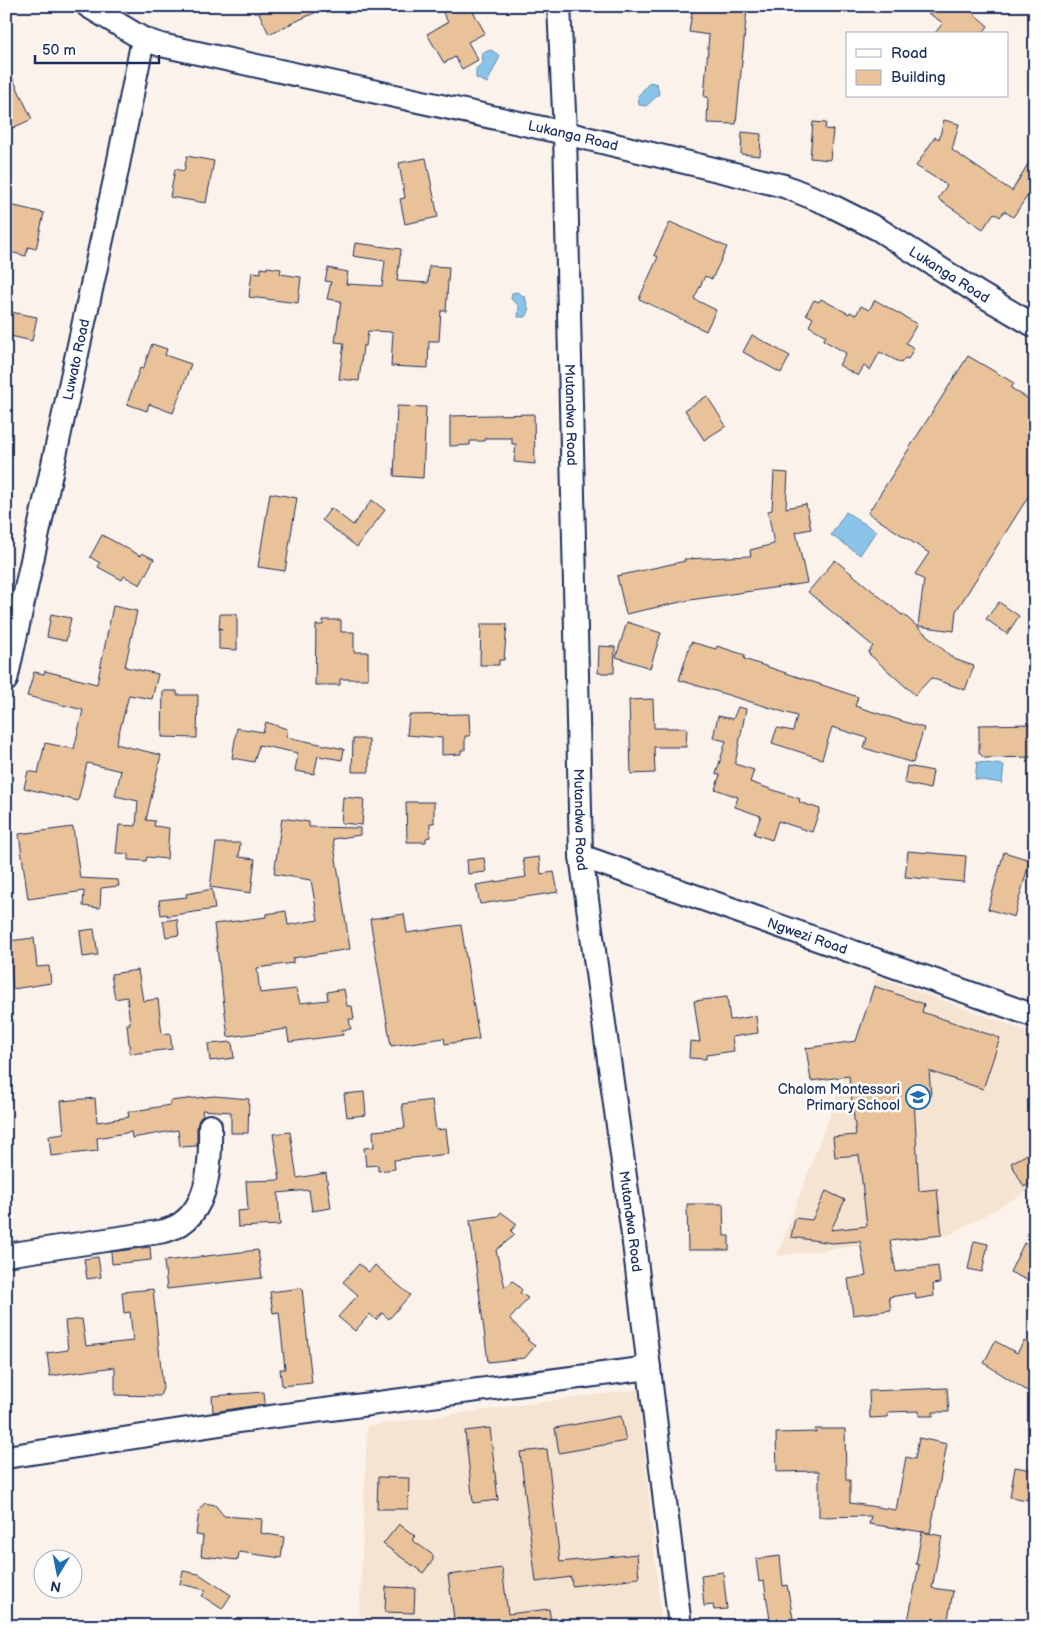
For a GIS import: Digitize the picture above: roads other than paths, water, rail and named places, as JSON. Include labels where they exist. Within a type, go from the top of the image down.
[{"type":"street","name":"Lukanga Road","points":[[88,6],[144,39],[565,133],[784,186],[826,203],[878,229],[980,294],[1035,326]]},
{"type":"street","name":"Mutandwa Road","points":[[559,6],[565,133],[581,856],[633,1235],[680,1626]]},
{"type":"street","name":"Luwato Road","points":[[6,680],[144,39]]},
{"type":"street","name":"Ngwezi Road","points":[[581,856],[1035,1016]]},
{"type":"street","points":[[6,1255],[159,1232],[178,1227],[194,1212],[202,1197],[209,1167],[210,1126]]},
{"type":"street","points":[[6,1458],[246,1420],[649,1368]]},
{"type":"water","points":[[491,50],[500,56],[487,83],[476,78],[476,69],[483,62],[482,53]]},
{"type":"water","points":[[650,82],[657,84],[659,94],[646,106],[639,105],[638,96]]},
{"type":"water","points":[[517,292],[525,297],[529,311],[526,317],[518,317],[519,306],[511,299],[512,293]]},
{"type":"water","points":[[846,512],[876,531],[860,555],[831,535]]},
{"type":"water","points":[[977,762],[1004,765],[1002,783],[975,779]]},
{"type":"place","name":"Chalom Montessori Primary School","points":[[918,1097]]}]
